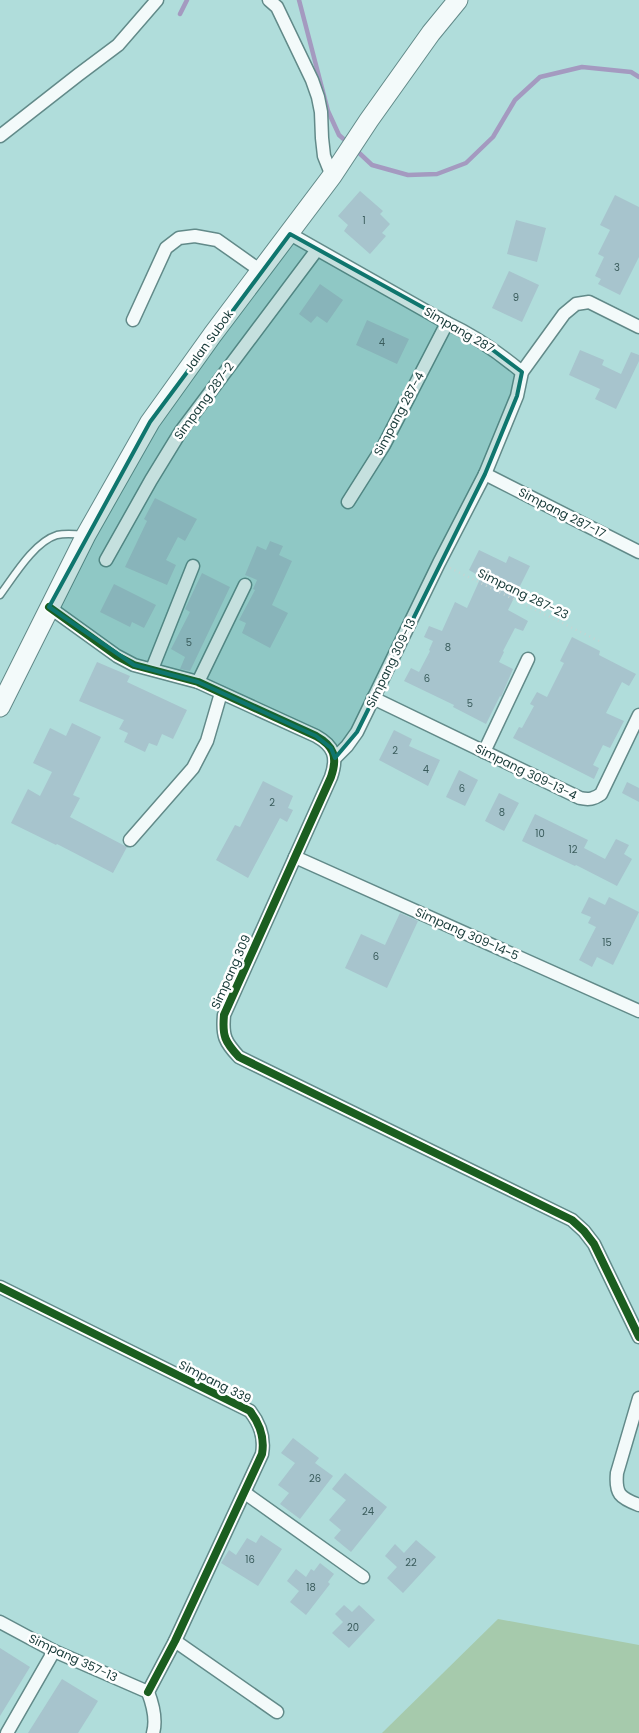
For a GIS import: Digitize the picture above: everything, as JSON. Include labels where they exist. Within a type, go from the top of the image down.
[{"type":"main road","name":"Jalan Subok","points":[[0,707],[86,535],[150,422],[332,176],[431,33],[458,0]]},
{"type":"street","points":[[0,136],[118,45],[157,0]]},
{"type":"street","points":[[269,0],[277,7],[312,80],[321,112],[324,156],[332,176]]},
{"type":"street","name":"Simpang 287","points":[[290,234],[316,251],[446,323],[473,335],[522,372]]},
{"type":"street","points":[[133,320],[166,248],[179,238],[195,236],[217,240],[262,271]]},
{"type":"street","name":"Simpang 287-2","points":[[106,560],[181,431],[316,251]]},
{"type":"street","points":[[439,563],[485,474],[517,396],[522,372],[564,314],[576,304],[589,302],[639,327]]},
{"type":"street","name":"Simpang 287-4","points":[[348,502],[384,445],[446,323]]},
{"type":"street","name":"Simpang 287-17","points":[[485,474],[639,552]]},
{"type":"street","name":"Simpang 309-13","points":[[335,758],[357,732],[439,563]]},
{"type":"street","points":[[152,669],[193,566]]},
{"type":"street","points":[[198,682],[245,585]]},
{"type":"street","points":[[49,607],[117,656],[134,665],[198,682],[316,736],[325,741],[331,748],[335,758]]},
{"type":"street","points":[[484,752],[528,659]]},
{"type":"street","points":[[130,840],[193,768],[207,741],[221,693]]},
{"type":"street","name":"Simpang 309-13-4","points":[[373,698],[580,798],[591,799],[601,794],[639,715]]},
{"type":"street","name":"Simpang 309","points":[[335,758],[332,777],[224,1015],[222,1030],[227,1045],[239,1057],[572,1220],[594,1244],[639,1337]]},
{"type":"street","name":"Simpang 309-14-5","points":[[295,857],[639,1011]]},
{"type":"street","name":"Simpang 339","points":[[0,1287],[250,1411],[257,1420],[264,1444],[262,1454],[175,1641],[148,1692]]},
{"type":"street","points":[[639,1398],[617,1473],[616,1484],[619,1494],[626,1500],[639,1505]]},
{"type":"street","points":[[245,1494],[363,1577]]},
{"type":"street","name":"Simpang 357-13","points":[[0,1622],[54,1651],[148,1692]]},
{"type":"street","points":[[175,1641],[277,1712]]},
{"type":"street","points":[[7,1733],[54,1651]]},
{"type":"street","points":[[148,1692],[155,1720],[153,1733]]},
{"type":"lane","points":[[0,594],[38,546],[57,535],[86,535]]},
{"type":"highlighted area","points":[[290,234],[473,335],[522,372],[517,396],[485,474],[357,732],[335,758],[331,748],[316,736],[198,682],[134,665],[49,607],[150,422]]},
{"type":"green space","points":[[498,1619],[639,1645],[639,1733],[382,1733]]},
{"type":"building","points":[[360,191],[383,211],[380,214],[390,224],[382,233],[386,236],[370,254],[344,231],[348,225],[338,216]]},
{"type":"building","points":[[615,195],[639,207],[639,257],[620,295],[598,284],[601,279],[595,276],[604,257],[598,254],[610,230],[600,225]]},
{"type":"building","points":[[516,220],[546,228],[537,262],[507,254]]},
{"type":"building","points":[[509,271],[539,285],[522,322],[492,308]]},
{"type":"building","points":[[320,284],[343,300],[327,323],[317,316],[311,323],[299,314]]},
{"type":"building","points":[[367,320],[409,339],[397,364],[356,345]]},
{"type":"building","points":[[580,350],[604,360],[602,365],[621,374],[631,352],[639,355],[639,361],[616,409],[595,399],[600,389],[569,375]]},
{"type":"building","points":[[155,498],[197,519],[185,541],[178,537],[166,560],[176,565],[167,585],[125,567],[147,521],[144,519]]},
{"type":"building","points":[[270,541],[283,546],[279,555],[292,561],[272,605],[288,613],[270,648],[242,633],[246,623],[239,620],[255,590],[253,589],[257,580],[245,575],[257,546],[266,550]]},
{"type":"building","points":[[479,550],[506,563],[509,556],[530,566],[508,610],[528,621],[523,631],[515,628],[503,651],[499,662],[513,669],[501,697],[486,724],[453,707],[454,705],[404,681],[411,668],[419,672],[430,651],[433,641],[424,637],[429,626],[442,631],[455,602],[467,608],[481,577],[469,570]]},
{"type":"building","points":[[202,573],[230,587],[190,671],[180,669],[185,657],[171,649],[190,612],[185,609]]},
{"type":"building","points":[[114,584],[156,605],[144,628],[132,622],[130,627],[100,612]]},
{"type":"building","points":[[572,637],[600,651],[599,655],[636,674],[629,686],[622,682],[606,713],[624,721],[610,748],[603,745],[593,765],[599,768],[594,779],[513,738],[519,727],[522,728],[534,706],[530,704],[537,692],[547,697],[564,663],[560,661]]},
{"type":"building","points":[[97,662],[130,676],[127,682],[187,710],[173,739],[162,734],[157,746],[149,743],[145,752],[124,742],[128,733],[119,729],[124,720],[79,701]]},
{"type":"building","points":[[72,723],[101,737],[73,795],[80,798],[70,817],[127,847],[113,873],[11,823],[28,789],[40,796],[52,772],[33,763],[50,728],[66,736]]},
{"type":"building","points":[[394,730],[412,739],[409,746],[440,760],[428,786],[379,760]]},
{"type":"building","points":[[459,770],[478,780],[465,806],[446,797]]},
{"type":"building","points":[[263,781],[293,796],[288,808],[293,810],[287,822],[280,818],[248,878],[216,860],[235,825],[240,827]]},
{"type":"building","points":[[627,782],[639,788],[639,802],[622,793]]},
{"type":"building","points":[[499,793],[519,803],[504,831],[485,821]]},
{"type":"building","points":[[535,814],[588,840],[584,848],[605,859],[616,839],[629,845],[624,854],[632,859],[617,886],[522,841]]},
{"type":"building","points":[[589,897],[605,905],[609,897],[639,912],[613,965],[597,957],[592,967],[579,960],[596,927],[588,923],[591,917],[581,913]]},
{"type":"building","points":[[400,913],[418,921],[387,988],[345,968],[361,934],[385,945]]},
{"type":"building","points":[[293,1438],[319,1458],[315,1463],[333,1476],[300,1519],[280,1504],[289,1493],[278,1485],[295,1463],[281,1453]]},
{"type":"building","points":[[345,1473],[387,1507],[351,1552],[334,1538],[341,1530],[329,1520],[346,1500],[332,1489]]},
{"type":"building","points":[[261,1535],[282,1549],[258,1586],[221,1563],[229,1550],[236,1555],[247,1538],[256,1543]]},
{"type":"building","points":[[416,1540],[436,1557],[403,1593],[387,1578],[397,1567],[385,1556],[395,1544],[404,1553]]},
{"type":"building","points":[[320,1563],[334,1574],[328,1582],[330,1584],[306,1615],[290,1602],[299,1591],[287,1581],[296,1569],[306,1577],[311,1569],[314,1571]]},
{"type":"building","points":[[344,1605],[352,1612],[359,1605],[375,1620],[349,1648],[332,1633],[343,1622],[335,1614]]},
{"type":"building","points":[[0,1648],[30,1667],[0,1716]]},
{"type":"building","points":[[62,1679],[98,1701],[90,1714],[78,1733],[28,1733]]},
{"type":"waterway","points":[[180,14],[187,0]]},
{"type":"waterway","points":[[299,0],[328,111],[339,135],[348,143]]},
{"type":"waterway","points":[[356,150],[372,165],[408,175],[437,174],[466,163],[493,137],[515,100],[540,77],[582,67],[631,72],[639,77]]},
{"type":"cycle path","points":[[49,607],[117,656],[134,665],[198,682],[316,736],[331,748],[334,758],[331,777],[224,1015],[224,1034],[234,1052],[239,1057],[572,1220],[594,1244],[639,1337]]},
{"type":"cycle path","points":[[0,1287],[250,1411],[261,1431],[263,1442],[262,1454],[175,1641],[148,1692]]}]
